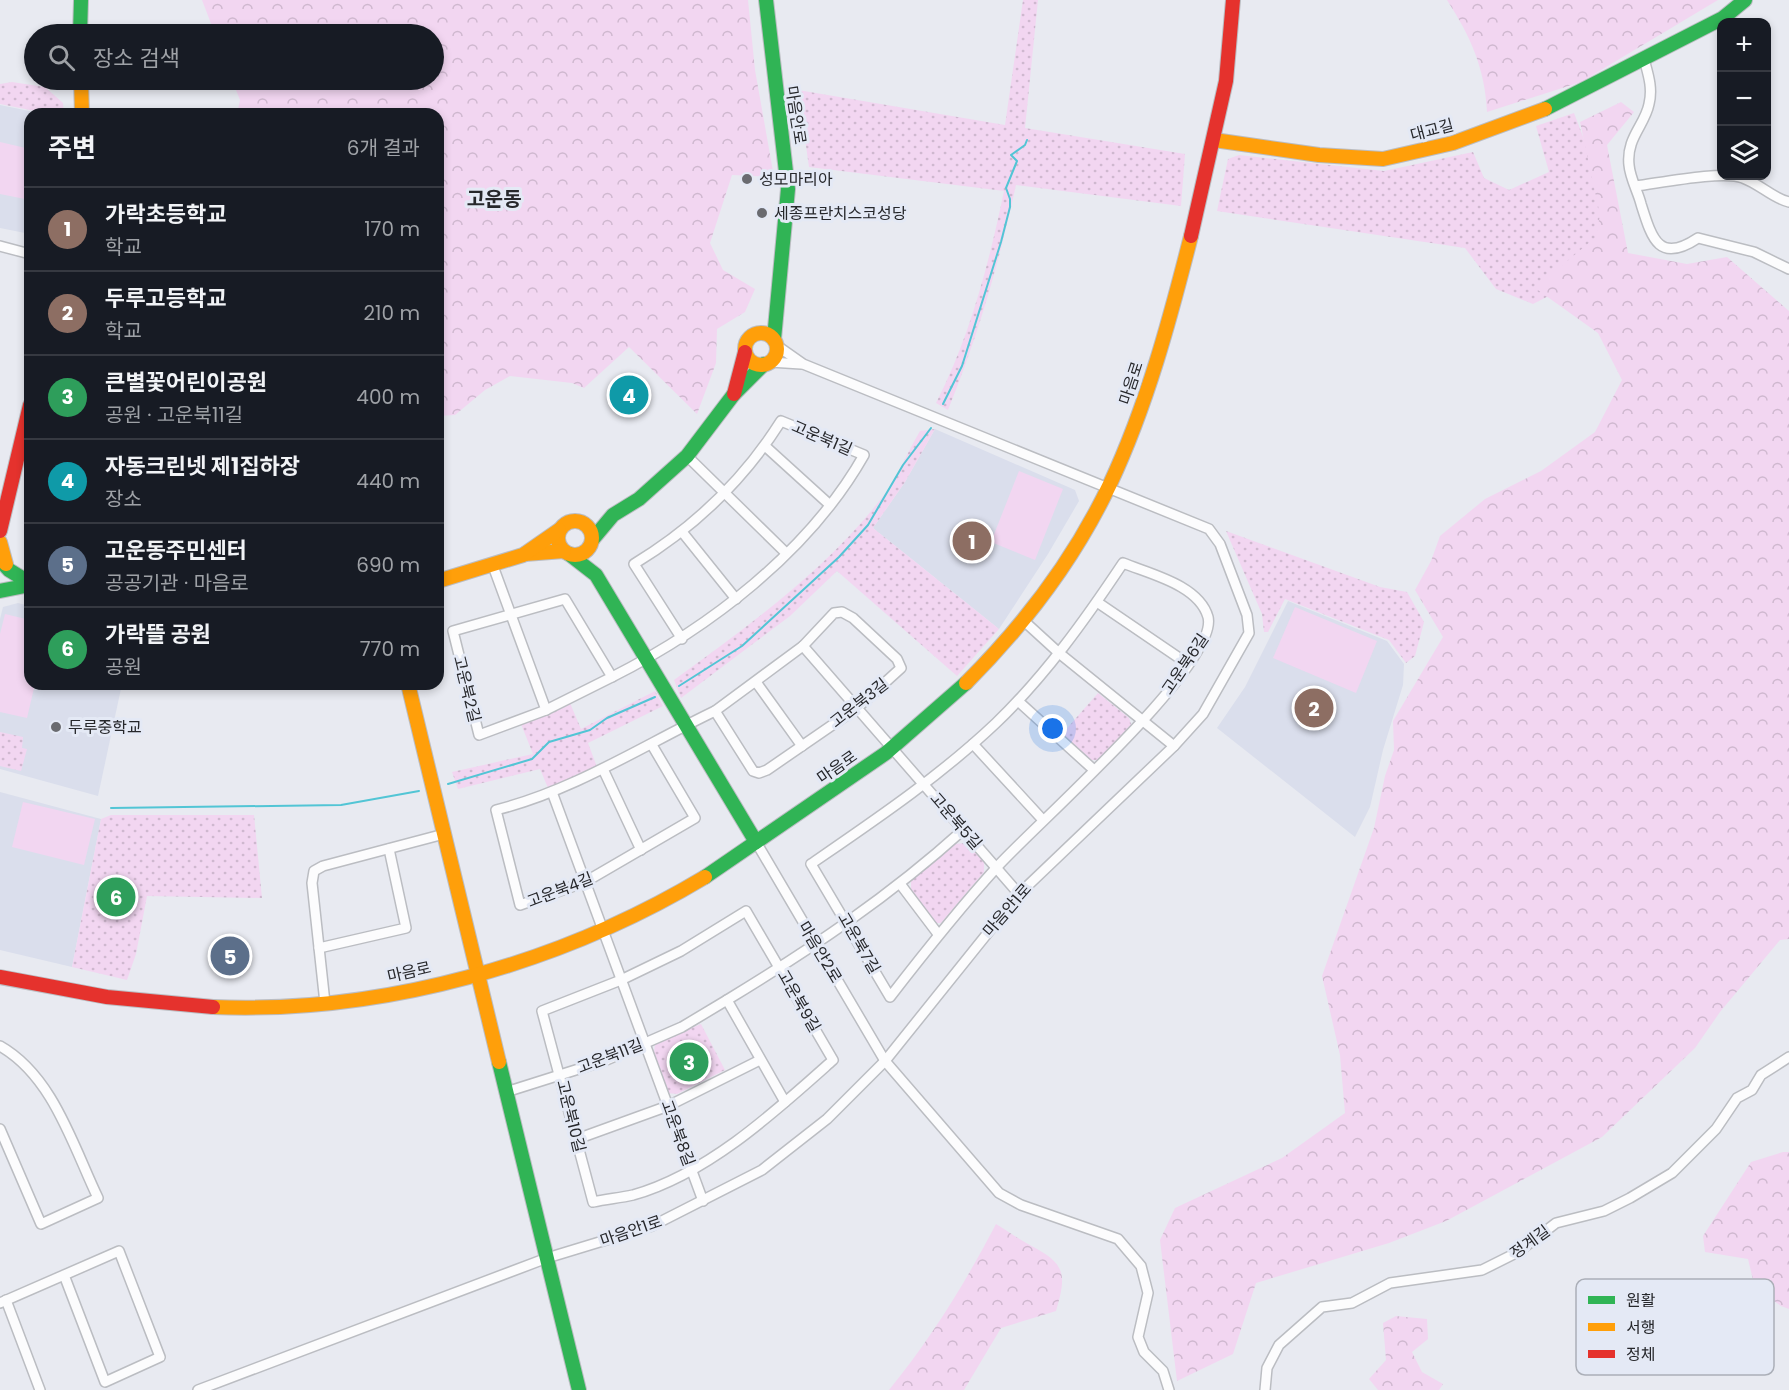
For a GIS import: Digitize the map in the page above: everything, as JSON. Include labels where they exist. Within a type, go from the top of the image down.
[{"type":"street","points":[[80,24],[81,0]]},
{"type":"street","name":"마음안로","points":[[766,0],[772,71],[788,167],[788,204],[783,261],[774,306]]},
{"type":"street","name":"마음로","points":[[0,976],[134,1002],[288,1007],[389,994],[477,972],[603,930],[680,892],[894,747],[977,672],[1024,621],[1052,582],[1108,488],[1145,395],[1180,282],[1227,77],[1233,0]]},
{"type":"street","name":"대교길","points":[[1214,140],[1319,154],[1383,159],[1453,143],[1552,106],[1723,18],[1745,0]]},
{"type":"street","points":[[1644,59],[1651,86],[1649,107],[1633,134],[1629,164],[1652,239],[1664,248],[1681,249],[1698,238],[1754,252],[1789,269]]},
{"type":"street","points":[[81,90],[82,108]]},
{"type":"street","points":[[1636,186],[1717,176]]},
{"type":"street","points":[[1752,180],[1780,200],[1789,202]]},
{"type":"street","points":[[0,246],[24,252]]},
{"type":"street","points":[[734,394],[746,343],[774,306]]},
{"type":"street","points":[[523,555],[579,554],[613,515],[647,492],[687,456],[734,394],[776,354],[774,306]]},
{"type":"street","points":[[751,336],[766,333],[803,364]]},
{"type":"street","points":[[745,352],[750,361],[803,364]]},
{"type":"street","name":"마음안1로","points":[[198,1390],[547,1258],[652,1226],[762,1170],[827,1119],[885,1061],[1019,894],[1174,746],[1203,714],[1243,648],[1249,633],[1247,615],[1220,544],[1209,529],[803,364]]},
{"type":"street","name":"고운북1길","points":[[648,659],[682,639],[736,599],[786,553],[830,505],[851,478],[864,455],[781,421],[765,446],[725,494],[683,533],[634,564],[682,639]]},
{"type":"street","points":[[0,531],[24,430]]},
{"type":"street","points":[[765,446],[830,505]]},
{"type":"street","points":[[687,456],[786,553]]},
{"type":"street","points":[[444,579],[494,566],[523,555],[566,523],[613,515]]},
{"type":"street","points":[[576,521],[590,529],[596,575]]},
{"type":"street","points":[[559,530],[558,544],[596,575],[756,842]]},
{"type":"street","points":[[683,533],[736,599]]},
{"type":"street","points":[[0,542],[9,580],[2,590]]},
{"type":"street","name":"고운북6길","points":[[924,785],[973,744],[1018,701],[1059,653],[1123,563],[1195,596],[1208,617],[1208,633],[1188,664],[1144,722],[1042,819],[996,867]]},
{"type":"street","points":[[5,565],[24,579]]},
{"type":"street","points":[[494,566],[546,710]]},
{"type":"street","points":[[2,590],[24,585]]},
{"type":"street","name":"고운북2길","points":[[612,677],[565,599],[453,631],[479,735],[546,710],[612,677],[648,659]]},
{"type":"street","points":[[1097,602],[1188,664]]},
{"type":"street","name":"고운북3길","points":[[842,612],[853,618],[897,660],[901,668],[857,708],[767,770],[759,773],[753,771],[714,711],[803,646],[834,613],[842,612]]},
{"type":"street","points":[[1024,621],[1059,653],[1174,746]]},
{"type":"street","name":"고운북5길","points":[[803,646],[894,747],[1019,894]]},
{"type":"street","points":[[756,682],[802,746]]},
{"type":"street","points":[[409,690],[579,1390]]},
{"type":"street","points":[[1018,701],[1094,770]]},
{"type":"street","name":"고운북4길","points":[[652,745],[695,818],[585,882],[520,905],[496,810],[552,792],[603,769],[714,711]]},
{"type":"street","points":[[973,744],[1042,819]]},
{"type":"street","points":[[603,769],[641,850]]},
{"type":"street","name":"고운북7길","points":[[924,785],[811,864],[890,998],[938,934],[996,867]]},
{"type":"street","name":"고운북8길","points":[[552,792],[703,1201]]},
{"type":"street","name":"고운북11길","points":[[506,1092],[604,1061],[682,1026],[780,968],[847,923],[901,885],[963,830]]},
{"type":"street","points":[[325,1003],[312,883],[314,871],[323,866],[444,834]]},
{"type":"street","name":"마음안2로","points":[[756,842],[885,1061],[999,1193],[1021,1204],[1118,1239],[1141,1266],[1148,1293],[1138,1337],[1144,1352],[1162,1371],[1169,1390]]},
{"type":"street","points":[[319,948],[406,928],[389,849]]},
{"type":"street","points":[[901,885],[938,934]]},
{"type":"street","name":"고운북9길","points":[[621,980],[681,951],[746,911],[834,1060],[735,1143],[691,1169]]},
{"type":"street","name":"고운북10길","points":[[621,980],[542,1011],[593,1202],[634,1194],[691,1169]]},
{"type":"street","points":[[727,1000],[785,1102]]},
{"type":"street","points":[[0,1046],[14,1054],[37,1079],[51,1100],[98,1198],[41,1224],[0,1129]]},
{"type":"street","name":"정계길","points":[[1265,1390],[1267,1368],[1279,1345],[1322,1306],[1352,1304],[1390,1283],[1482,1270],[1518,1252],[1556,1223],[1604,1211],[1630,1198],[1672,1173],[1716,1129],[1737,1098],[1752,1090],[1761,1075],[1789,1057]]},
{"type":"street","points":[[577,1139],[668,1106],[760,1060]]},
{"type":"street","points":[[40,1390],[3,1301],[119,1251],[160,1357],[105,1382],[64,1275]]},
{"type":"shaded area","points":[[0,105],[24,110],[24,233],[0,228]]},
{"type":"shaded area","points":[[935,429],[1075,490],[1079,501],[1048,554],[999,629],[873,528],[905,482]]},
{"type":"shaded area","points":[[1288,601],[1387,641],[1404,664],[1403,685],[1383,750],[1370,807],[1355,837],[1217,728],[1245,687]]},
{"type":"shaded area","name":"두루중학교","points":[[18,603],[24,604],[24,690],[121,690],[98,796],[0,769],[0,619],[3,607]]},
{"type":"shaded area","points":[[0,792],[101,819],[72,967],[0,950]]},
{"type":"green space","points":[[202,0],[748,0],[755,70],[774,177],[732,175],[710,243],[723,270],[755,289],[745,312],[717,329],[716,363],[697,414],[629,347],[584,388],[572,383],[510,376],[485,390],[455,415],[444,416],[444,108],[238,108],[240,100],[236,90],[444,90],[444,24],[211,24]]},
{"type":"green space","points":[[1023,0],[1038,0],[1025,128],[1185,154],[1181,206],[1016,185],[987,299],[948,410],[936,403],[969,326],[992,245],[1004,191],[809,167],[798,90],[1005,125]]},
{"type":"green space","points":[[1447,0],[1718,0],[1581,82],[1487,112],[1480,67],[1470,40]]},
{"type":"green space","points":[[12,82],[24,84],[24,90],[48,90],[63,103],[63,108],[24,109],[0,104],[0,84]]},
{"type":"green space","points":[[1621,102],[1634,112],[1607,145],[1628,253],[1687,264],[1727,257],[1789,311],[1789,939],[1780,940],[1720,1012],[1695,1048],[1602,1137],[1446,1221],[1389,1243],[1256,1283],[1233,1354],[1177,1381],[1160,1240],[1175,1208],[1282,1158],[1345,1113],[1340,1055],[1322,976],[1374,828],[1385,776],[1394,750],[1393,721],[1443,637],[1415,590],[1431,561],[1440,536],[1485,499],[1541,471],[1595,432],[1622,380],[1598,333],[1535,288],[1596,237],[1600,215],[1580,122]]},
{"type":"green space","points":[[1574,113],[1605,194],[1610,240],[1570,285],[1533,304],[1496,289],[1465,248],[1217,211],[1228,159],[1239,155],[1384,171],[1473,152],[1484,178],[1509,190],[1549,172],[1536,126]]},
{"type":"green space","points":[[0,142],[24,148],[24,199],[0,194]]},
{"type":"green space","points":[[935,429],[905,482],[873,528],[999,629],[957,676],[837,571],[790,616],[681,698],[674,680],[786,595],[838,548],[884,495],[920,431]]},
{"type":"green space","points":[[1019,471],[1063,489],[1035,560],[991,542]]},
{"type":"green space","points":[[1226,531],[1380,587],[1407,592],[1424,622],[1415,656],[1406,663],[1389,640],[1285,599],[1268,632],[1264,632],[1262,614]]},
{"type":"green space","points":[[1295,607],[1377,641],[1356,693],[1273,658]]},
{"type":"green space","points":[[5,614],[24,619],[24,690],[34,690],[27,718],[0,712],[0,634]]},
{"type":"green space","points":[[655,691],[663,706],[588,743],[597,767],[548,788],[540,769],[458,789],[452,772],[533,754],[521,724],[570,703],[581,729]]},
{"type":"green space","points":[[1098,693],[1129,718],[1132,727],[1098,760],[1089,760],[1062,734]]},
{"type":"green space","points":[[0,732],[23,737],[22,748],[27,749],[21,771],[0,766]]},
{"type":"green space","points":[[23,802],[95,819],[84,865],[12,847]]},
{"type":"green space","points":[[111,815],[254,815],[262,898],[147,896],[136,954],[127,980],[72,967],[101,819]]},
{"type":"green space","points":[[966,843],[984,862],[984,872],[941,923],[935,923],[911,890],[911,881],[954,844]]},
{"type":"green space","points":[[701,1024],[725,1070],[677,1094],[667,1093],[654,1054],[655,1043]]},
{"type":"green space","points":[[1789,1152],[1789,1309],[1774,1301],[1774,1279],[1753,1279],[1748,1259],[1705,1252],[1703,1236],[1751,1162]]},
{"type":"green space","points":[[996,1224],[1056,1263],[1062,1277],[1062,1286],[1056,1311],[1001,1328],[964,1390],[889,1390],[947,1310]]},
{"type":"green space","points":[[1396,1316],[1427,1319],[1428,1339],[1412,1352],[1422,1372],[1443,1384],[1439,1390],[1378,1390],[1369,1379],[1386,1360],[1383,1323]]},
{"type":"waterway","points":[[943,404],[962,366],[1001,242],[1010,207],[1006,188],[1017,161],[1011,155],[1025,145],[1027,140]]},
{"type":"waterway","points":[[679,686],[742,646],[839,557],[868,525],[903,465],[931,428]]},
{"type":"waterway","points":[[448,784],[532,759],[549,742],[590,730],[607,718],[655,697]]},
{"type":"waterway","points":[[111,808],[341,805],[419,791]]},
{"type":"traffic: fast","points":[[80,24],[81,0]]},
{"type":"traffic: fast","points":[[766,0],[788,189],[774,339]]},
{"type":"traffic: fast","points":[[1545,109],[1723,18],[1745,0]]},
{"type":"traffic: fast","points":[[592,540],[613,515],[639,499],[687,456],[734,394],[764,364]]},
{"type":"traffic: fast","points":[[569,554],[596,575],[756,842]]},
{"type":"traffic: fast","points":[[0,560],[9,570],[24,579]]},
{"type":"traffic: fast","points":[[0,591],[24,586]]},
{"type":"traffic: fast","points":[[705,877],[886,753],[966,683]]},
{"type":"traffic: fast","points":[[499,1062],[579,1390]]},
{"type":"traffic: slow","points":[[81,90],[82,108]]},
{"type":"traffic: slow","points":[[1214,140],[1319,155],[1383,159],[1453,143],[1545,109]]},
{"type":"traffic: slow","points":[[966,683],[1008,638],[1047,589],[1081,538],[1110,484],[1146,393],[1166,330],[1191,236]]},
{"type":"traffic: slow","points":[[761,333],[772,338],[777,349],[772,360],[761,365],[750,360],[745,349],[750,338],[761,333]]},
{"type":"traffic: slow","points":[[575,521],[587,526],[592,538],[587,550],[575,555],[563,550],[558,538],[563,526],[575,521]]},
{"type":"traffic: slow","points":[[444,579],[523,555],[559,530]]},
{"type":"traffic: slow","points":[[0,542],[6,564]]},
{"type":"traffic: slow","points":[[525,554],[564,551]]},
{"type":"traffic: slow","points":[[409,690],[499,1062]]},
{"type":"traffic: slow","points":[[213,1007],[277,1007],[341,1002],[405,992],[468,977],[530,958],[591,935],[649,908],[705,877]]},
{"type":"traffic: jam","points":[[1191,236],[1226,81],[1233,0]]},
{"type":"traffic: jam","points":[[734,394],[745,352]]},
{"type":"traffic: jam","points":[[0,531],[24,430]]},
{"type":"traffic: jam","points":[[0,977],[107,997],[213,1007]]},
{"type":"place","name":"성모마리아","points":[[747,179]]},
{"type":"place","name":"세종프란치스코성당","points":[[762,213]]},
{"type":"place","name":"자동크린넷 제1집하장","points":[[629,395]]},
{"type":"place","name":"가락초등학교","points":[[972,541]]},
{"type":"place","name":"두루고등학교","points":[[1314,708]]},
{"type":"place","name":"두루중학교","points":[[56,727]]},
{"type":"place","name":"가락뜰 공원","points":[[116,897]]},
{"type":"place","name":"고운동주민센터","points":[[230,956]]},
{"type":"place","name":"큰별꽃어린이공원","points":[[689,1062]]},
{"type":"district","name":"고운동","points":[[494,199]]}]
